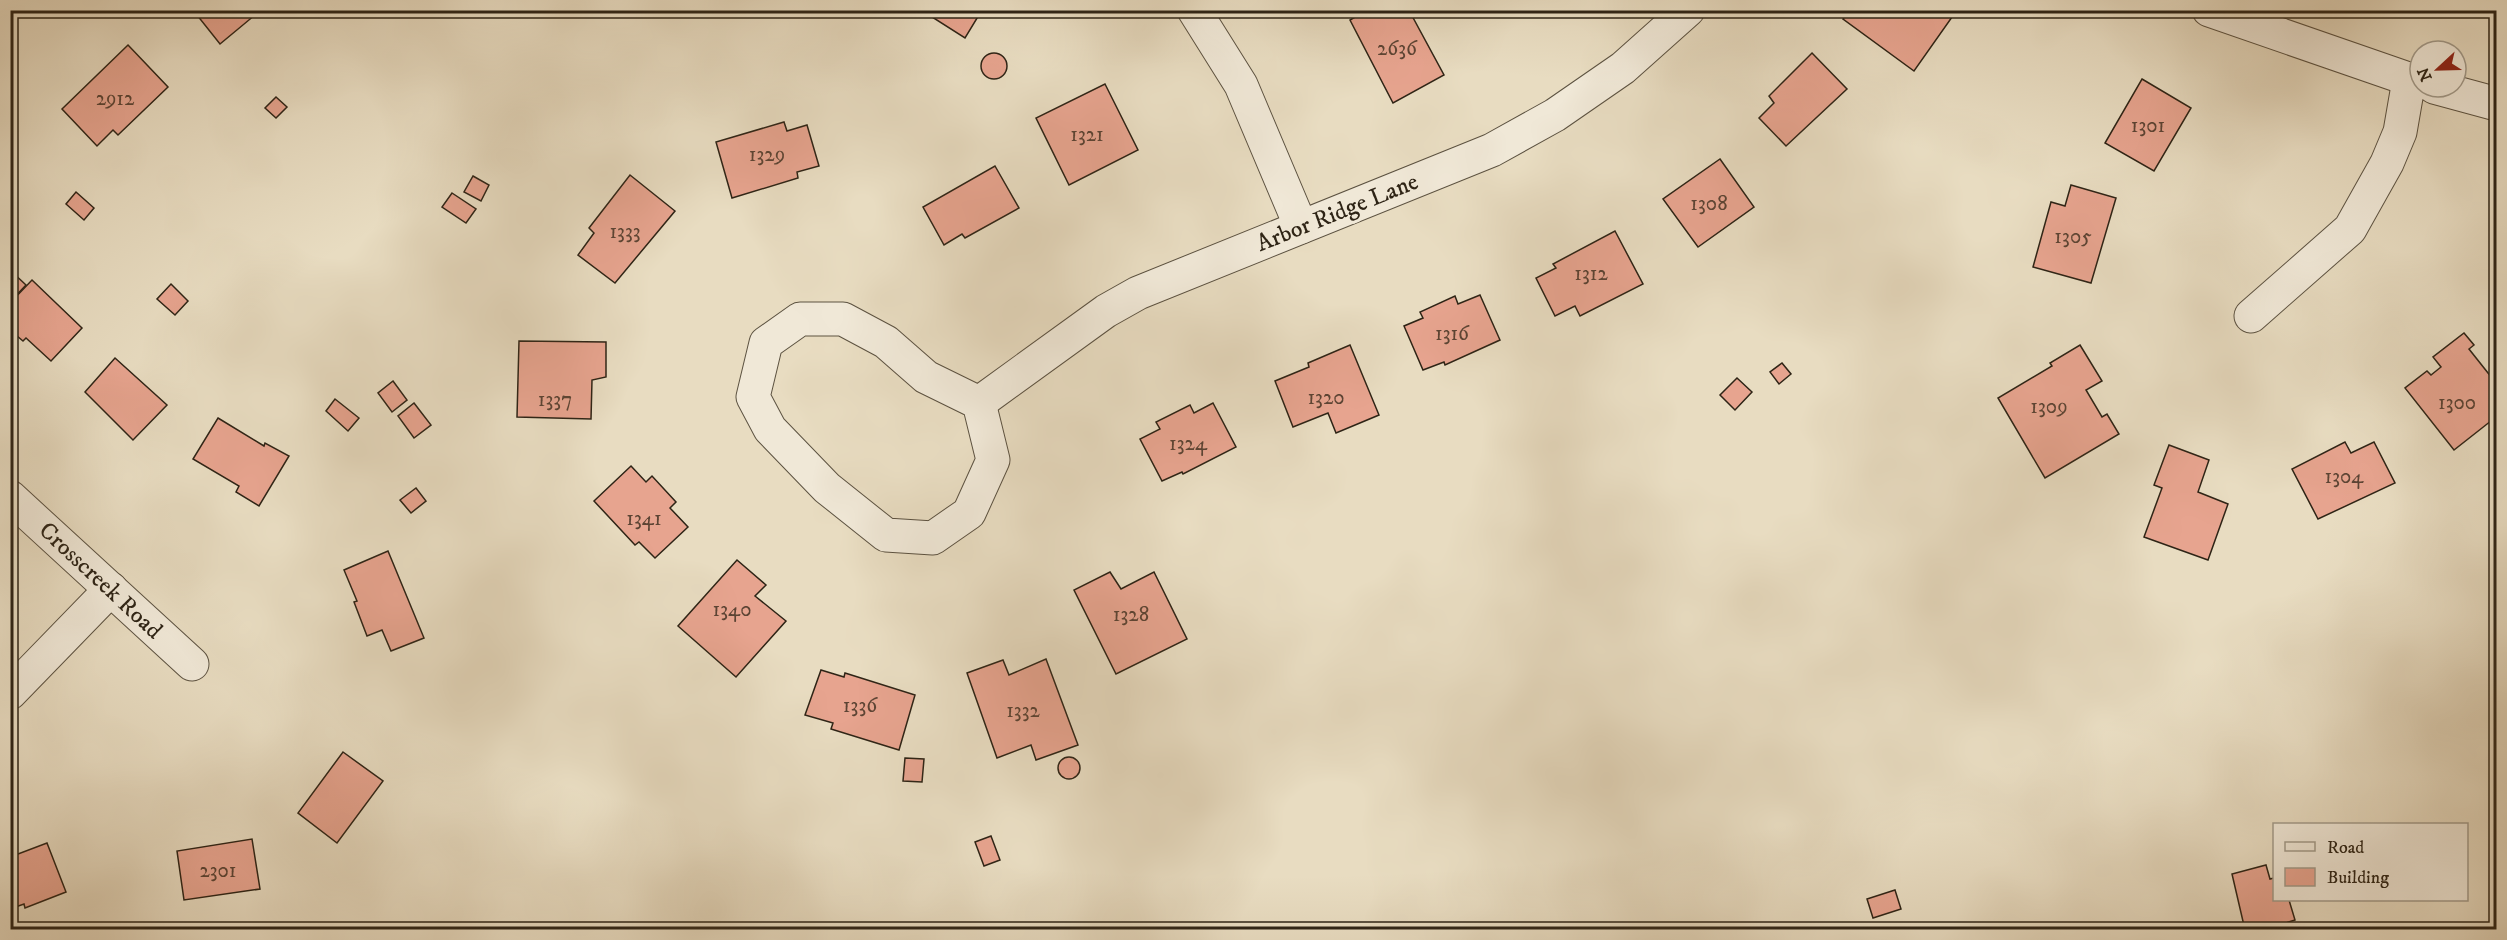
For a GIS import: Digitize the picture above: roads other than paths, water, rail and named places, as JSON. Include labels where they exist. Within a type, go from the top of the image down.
[{"type":"street","points":[[1194,10],[1241,85],[1301,227]]},
{"type":"street","name":"Arbor Ridge Lane","points":[[979,403],[1106,311],[1138,293],[1492,150],[1555,115],[1623,68],[1688,10]]},
{"type":"street","points":[[2209,10],[2408,79]]},
{"type":"street","points":[[2468,96],[2493,103]]},
{"type":"street","points":[[2251,316],[2350,229],[2387,163],[2414,99]]},
{"type":"street","points":[[800,319],[843,319],[886,342],[926,378],[979,403],[993,460],[969,513],[933,538],[886,535],[827,488],[770,429],[753,397],[766,343],[800,319]]},
{"type":"street","name":"Crosscreek Road","points":[[10,497],[192,664]]},
{"type":"street","points":[[10,693],[111,589]]}]
